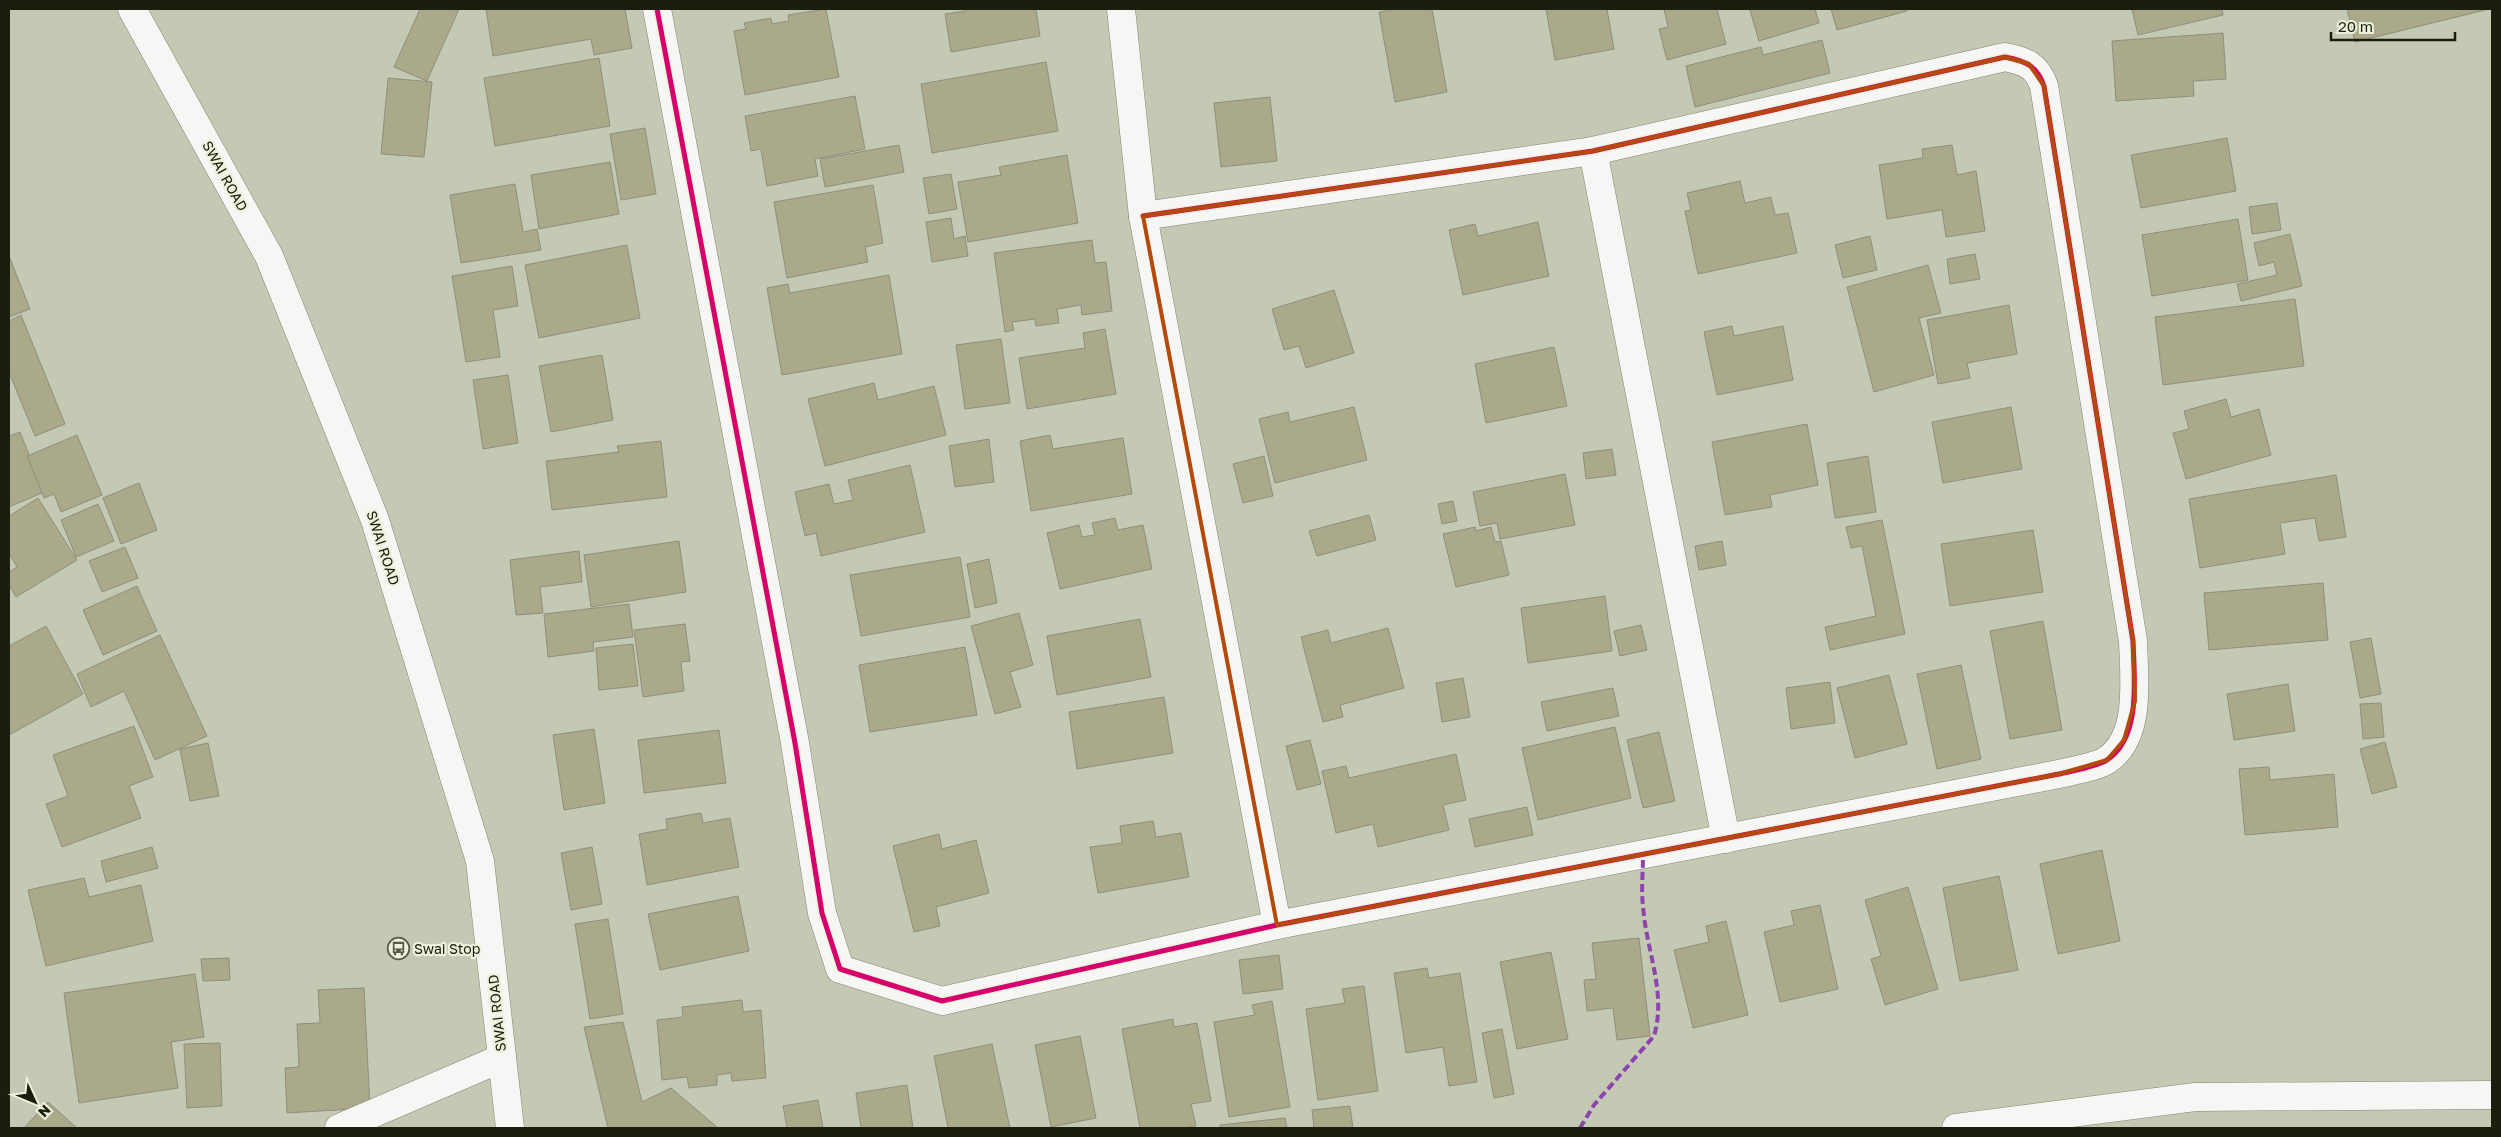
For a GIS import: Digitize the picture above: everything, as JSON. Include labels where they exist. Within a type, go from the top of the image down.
[{"type":"street","name":"SWAI ROAD","points":[[132,9],[270,256],[376,520],[480,861],[510,1128]]},
{"type":"street","points":[[657,9],[795,743],[822,913],[840,970],[942,1001],[1277,925],[2059,774],[2107,760],[2124,740],[2135,701],[2133,641],[2044,86],[2037,70],[2029,64],[2005,57],[1593,151],[1143,216]]},
{"type":"street","points":[[1121,9],[1143,216],[1277,925]]},
{"type":"street","points":[[1593,151],[1726,839]]},
{"type":"street","points":[[339,1128],[502,1058]]},
{"type":"street","points":[[1956,1128],[2013,1125],[2196,1097],[2492,1095]]},
{"type":"highlighted area","points":[[2005,57],[2029,64],[2044,86],[2133,641],[2135,701],[2124,740],[2107,760],[2059,774],[1277,925],[1143,216],[1593,151]]},
{"type":"building","points":[[420,9],[459,9],[427,81],[394,67]]},
{"type":"building","points":[[486,9],[625,9],[632,48],[594,55],[591,39],[493,56]]},
{"type":"building","points":[[826,9],[839,77],[745,95],[734,31],[746,29],[744,23],[771,18],[772,24],[789,21],[788,15]]},
{"type":"building","points":[[964,9],[1036,9],[1040,36],[951,52],[945,14],[965,11]]},
{"type":"building","points":[[1396,9],[1432,9],[1447,92],[1395,102],[1379,12]]},
{"type":"building","points":[[1546,9],[1607,9],[1614,49],[1555,60]]},
{"type":"building","points":[[1664,9],[1717,9],[1726,44],[1667,60],[1659,29],[1668,27]]},
{"type":"building","points":[[1815,9],[1819,23],[1759,41],[1750,10]]},
{"type":"building","points":[[1831,9],[1906,9],[1907,11],[1837,30]]},
{"type":"building","points":[[2132,9],[2222,9],[2223,15],[2138,35]]},
{"type":"building","points":[[2347,9],[2489,9],[2355,42]]},
{"type":"building","points":[[2223,33],[2226,79],[2193,81],[2194,96],[2116,101],[2112,41]]},
{"type":"building","points":[[1822,40],[1830,73],[1695,107],[1686,66],[1761,47],[1763,55]]},
{"type":"building","points":[[599,58],[610,126],[495,146],[484,78]]},
{"type":"building","points":[[1046,62],[1058,131],[932,153],[921,84]]},
{"type":"building","points":[[388,78],[432,82],[424,157],[381,154]]},
{"type":"building","points":[[855,96],[865,149],[815,159],[818,176],[767,186],[761,149],[751,151],[745,116]]},
{"type":"building","points":[[1270,97],[1277,161],[1221,167],[1214,103]]},
{"type":"building","points":[[645,128],[656,194],[621,200],[610,134]]},
{"type":"building","points":[[2227,138],[2236,191],[2141,208],[2131,155]]},
{"type":"building","points":[[899,145],[904,172],[825,187],[820,159]]},
{"type":"building","points":[[1952,145],[1957,175],[1976,171],[1985,231],[1946,237],[1942,210],[1887,219],[1879,165],[1923,158],[1922,149]]},
{"type":"building","points":[[1067,155],[1078,223],[968,242],[958,182],[1001,175],[999,167]]},
{"type":"building","points":[[610,162],[619,214],[539,229],[531,175]]},
{"type":"building","points":[[951,174],[957,209],[929,214],[923,178]]},
{"type":"building","points":[[1740,181],[1745,203],[1771,197],[1775,215],[1788,213],[1797,253],[1698,274],[1685,211],[1691,210],[1687,193]]},
{"type":"building","points":[[515,184],[523,232],[537,229],[541,250],[461,263],[450,195]]},
{"type":"building","points":[[873,185],[883,243],[865,247],[868,262],[787,278],[774,202]]},
{"type":"building","points":[[2277,203],[2281,230],[2252,234],[2249,207]]},
{"type":"building","points":[[951,218],[954,239],[965,236],[968,256],[932,262],[926,222]]},
{"type":"building","points":[[2238,219],[2248,280],[2152,296],[2142,235]]},
{"type":"building","points":[[1538,222],[1549,276],[1463,295],[1449,230],[1475,224],[1478,236]]},
{"type":"building","points":[[2290,234],[2302,286],[2241,301],[2237,284],[2277,275],[2274,262],[2259,266],[2254,243]]},
{"type":"building","points":[[1870,236],[1877,270],[1843,278],[1835,245]]},
{"type":"building","points":[[1092,240],[1095,263],[1106,262],[1112,311],[1082,315],[1081,305],[1057,309],[1059,323],[1036,326],[1035,319],[1012,322],[1014,330],[1005,332],[994,253]]},
{"type":"building","points":[[627,245],[640,318],[539,338],[525,265]]},
{"type":"building","points":[[1975,254],[1980,279],[1950,284],[1947,259]]},
{"type":"building","points":[[9,256],[30,309],[9,317]]},
{"type":"building","points":[[1928,265],[1941,313],[1919,318],[1934,375],[1874,392],[1847,287]]},
{"type":"building","points":[[512,266],[518,306],[493,310],[500,357],[466,362],[452,276]]},
{"type":"building","points":[[889,275],[902,354],[782,375],[767,288],[788,284],[790,293]]},
{"type":"building","points":[[1334,290],[1354,353],[1306,368],[1299,346],[1284,350],[1272,309]]},
{"type":"building","points":[[2295,299],[2304,366],[2163,385],[2155,317]]},
{"type":"building","points":[[2009,305],[2017,354],[1967,363],[1970,378],[1938,384],[1927,320]]},
{"type":"building","points":[[21,315],[65,424],[35,436],[9,372],[9,321]]},
{"type":"building","points":[[1732,326],[1734,336],[1783,326],[1793,380],[1717,395],[1704,332]]},
{"type":"building","points":[[1105,329],[1116,394],[1027,409],[1019,358],[1085,348],[1083,333]]},
{"type":"building","points":[[1001,339],[1010,403],[965,409],[956,345]]},
{"type":"building","points":[[1554,347],[1567,406],[1486,423],[1475,364]]},
{"type":"building","points":[[602,355],[613,420],[551,432],[539,366]]},
{"type":"building","points":[[508,375],[518,443],[483,449],[473,380]]},
{"type":"building","points":[[874,383],[878,400],[934,386],[946,435],[825,466],[808,399]]},
{"type":"building","points":[[2226,399],[2231,417],[2259,409],[2271,455],[2186,479],[2173,433],[2189,429],[2184,411]]},
{"type":"building","points":[[1354,407],[1367,460],[1275,483],[1259,419],[1288,412],[1290,422]]},
{"type":"building","points":[[2011,407],[2022,469],[1943,483],[1932,422]]},
{"type":"building","points":[[1807,424],[1818,485],[1770,495],[1772,507],[1725,515],[1712,442]]},
{"type":"building","points":[[20,432],[44,492],[9,507],[9,436]]},
{"type":"building","points":[[77,435],[102,495],[61,512],[54,494],[44,498],[27,456]]},
{"type":"building","points":[[1050,435],[1053,449],[1123,438],[1132,494],[1031,511],[1020,441]]},
{"type":"building","points":[[989,439],[994,482],[955,487],[949,446]]},
{"type":"building","points":[[661,441],[667,497],[552,510],[546,461],[619,452],[617,446]]},
{"type":"building","points":[[1612,449],[1616,475],[1586,479],[1583,453]]},
{"type":"building","points":[[1264,456],[1273,496],[1243,503],[1233,464]]},
{"type":"building","points":[[1868,456],[1876,512],[1835,518],[1827,463]]},
{"type":"building","points":[[910,465],[925,532],[821,556],[816,533],[805,536],[795,492],[829,484],[834,504],[853,500],[848,480]]},
{"type":"building","points":[[1565,474],[1575,525],[1500,539],[1497,523],[1480,526],[1473,492]]},
{"type":"building","points":[[2336,475],[2346,537],[2319,541],[2315,518],[2280,523],[2285,554],[2200,568],[2189,499]]},
{"type":"building","points":[[139,483],[157,530],[121,544],[103,498]]},
{"type":"building","points":[[38,498],[77,560],[16,597],[9,585],[9,572],[17,567],[9,553],[9,516]]},
{"type":"building","points":[[1453,501],[1457,521],[1442,524],[1438,504]]},
{"type":"building","points":[[98,504],[114,541],[76,557],[61,520]]},
{"type":"building","points":[[1369,515],[1376,540],[1317,556],[1309,531]]},
{"type":"building","points":[[1115,518],[1118,530],[1143,525],[1152,569],[1060,589],[1047,533],[1079,525],[1082,537],[1095,535],[1092,523]]},
{"type":"building","points":[[1882,520],[1905,634],[1830,650],[1825,627],[1876,616],[1862,546],[1851,548],[1846,527]]},
{"type":"building","points":[[1475,527],[1476,531],[1491,527],[1495,542],[1501,541],[1509,575],[1456,587],[1443,534]]},
{"type":"building","points":[[2033,530],[2043,592],[1950,606],[1941,544]]},
{"type":"building","points":[[679,541],[686,592],[591,607],[584,555]]},
{"type":"building","points":[[1722,541],[1726,565],[1699,570],[1695,546]]},
{"type":"building","points":[[125,547],[138,578],[102,592],[89,561]]},
{"type":"building","points":[[579,551],[582,582],[540,587],[543,613],[516,615],[510,560]]},
{"type":"building","points":[[960,557],[970,617],[861,636],[850,575]]},
{"type":"building","points":[[989,559],[997,603],[975,608],[967,564]]},
{"type":"building","points":[[2323,583],[2328,640],[2209,650],[2204,593]]},
{"type":"building","points":[[137,586],[157,631],[103,655],[83,610]]},
{"type":"building","points":[[1605,596],[1612,651],[1528,663],[1521,608]]},
{"type":"building","points":[[629,604],[633,637],[593,642],[594,651],[548,657],[544,614]]},
{"type":"building","points":[[1019,613],[1033,665],[1010,672],[1021,707],[995,714],[971,626]]},
{"type":"building","points":[[1140,619],[1151,677],[1057,695],[1047,636]]},
{"type":"building","points":[[2043,621],[2062,730],[2010,739],[1990,631]]},
{"type":"building","points":[[685,624],[690,661],[681,662],[684,691],[643,697],[634,630]]},
{"type":"building","points":[[1641,625],[1647,650],[1620,656],[1614,631]]},
{"type":"building","points":[[46,626],[83,694],[9,735],[9,646]]},
{"type":"building","points":[[1388,628],[1404,688],[1340,705],[1343,717],[1323,722],[1301,637],[1328,630],[1331,643]]},
{"type":"building","points":[[160,635],[207,736],[155,760],[124,691],[91,707],[77,674]]},
{"type":"building","points":[[2371,638],[2381,694],[2360,698],[2350,642]]},
{"type":"building","points":[[633,644],[638,686],[599,690],[596,648]]},
{"type":"building","points":[[965,647],[977,715],[870,732],[859,665]]},
{"type":"building","points":[[1961,665],[1981,759],[1937,769],[1917,674]]},
{"type":"building","points":[[1889,675],[1907,744],[1855,758],[1837,688]]},
{"type":"building","points":[[1463,678],[1470,717],[1442,722],[1436,683]]},
{"type":"building","points":[[1830,682],[1835,723],[1791,729],[1786,688]]},
{"type":"building","points":[[2288,684],[2295,731],[2234,740],[2227,694]]},
{"type":"building","points":[[1613,688],[1619,716],[1547,731],[1541,702]]},
{"type":"building","points":[[1164,697],[1173,753],[1077,769],[1069,712]]},
{"type":"building","points":[[2381,703],[2384,737],[2363,739],[2360,704]]},
{"type":"building","points":[[134,726],[153,777],[129,786],[141,818],[62,847],[46,804],[68,796],[53,755]]},
{"type":"building","points":[[1615,727],[1631,798],[1538,820],[1522,748]]},
{"type":"building","points":[[594,729],[605,803],[564,810],[553,735]]},
{"type":"building","points":[[719,730],[726,783],[644,793],[638,740]]},
{"type":"building","points":[[1659,732],[1675,801],[1643,808],[1627,740]]},
{"type":"building","points":[[1310,740],[1321,784],[1297,790],[1286,746]]},
{"type":"building","points":[[2385,742],[2397,787],[2372,794],[2360,749]]},
{"type":"building","points":[[208,743],[219,796],[190,801],[180,749]]},
{"type":"building","points":[[1456,754],[1466,800],[1443,805],[1449,830],[1378,847],[1373,824],[1336,833],[1322,771],[1346,766],[1349,778]]},
{"type":"building","points":[[2269,767],[2270,780],[2334,774],[2338,827],[2245,835],[2239,769]]},
{"type":"building","points":[[1527,807],[1533,835],[1475,847],[1469,819]]},
{"type":"building","points":[[701,813],[703,823],[730,818],[739,867],[647,885],[639,834],[667,829],[666,819]]},
{"type":"building","points":[[1153,821],[1156,837],[1181,833],[1189,877],[1098,893],[1090,847],[1122,843],[1120,826]]},
{"type":"building","points":[[939,834],[942,849],[976,840],[989,893],[936,907],[940,926],[914,932],[893,846]]},
{"type":"building","points":[[152,847],[158,868],[106,882],[101,861]]},
{"type":"building","points":[[592,847],[602,904],[571,910],[561,853]]},
{"type":"building","points":[[2102,850],[2120,941],[2058,954],[2040,864]]},
{"type":"building","points":[[1999,876],[2018,970],[1960,981],[1943,888]]},
{"type":"building","points":[[84,878],[89,897],[141,885],[153,941],[46,966],[28,890]]},
{"type":"building","points":[[1908,887],[1938,989],[1885,1005],[1871,959],[1881,956],[1865,900]]},
{"type":"building","points":[[738,896],[749,951],[660,970],[648,914]]},
{"type":"building","points":[[1820,905],[1838,989],[1780,1002],[1764,932],[1794,925],[1791,911]]},
{"type":"building","points":[[608,919],[623,1014],[590,1019],[575,924]]},
{"type":"building","points":[[1726,921],[1748,1015],[1693,1028],[1674,950],[1709,942],[1706,926]]},
{"type":"building","points":[[1639,938],[1650,1036],[1617,1040],[1613,1008],[1587,1011],[1584,980],[1596,979],[1592,943]]},
{"type":"building","points":[[1551,952],[1568,1039],[1517,1049],[1500,962]]},
{"type":"building","points":[[1279,955],[1283,989],[1243,994],[1239,960]]},
{"type":"building","points":[[229,958],[230,980],[203,981],[201,959]]},
{"type":"building","points":[[1427,968],[1429,978],[1460,973],[1477,1082],[1449,1086],[1443,1047],[1406,1053],[1394,973]]},
{"type":"building","points":[[195,974],[204,1037],[171,1042],[178,1088],[79,1103],[64,993]]},
{"type":"building","points":[[1364,986],[1378,1091],[1318,1100],[1306,1009],[1345,1003],[1342,989]]},
{"type":"building","points":[[364,988],[370,1108],[287,1113],[285,1068],[299,1067],[297,1024],[320,1023],[318,990]]},
{"type":"building","points":[[742,1000],[743,1012],[761,1010],[766,1078],[732,1081],[731,1073],[717,1075],[717,1085],[689,1088],[687,1077],[662,1080],[657,1020],[683,1017],[682,1007]]},
{"type":"building","points":[[1272,1001],[1290,1107],[1229,1117],[1214,1022],[1255,1015],[1252,1005]]},
{"type":"building","points":[[1173,1019],[1174,1027],[1197,1023],[1211,1101],[1191,1104],[1196,1126],[1183,1128],[1140,1128],[1122,1029]]},
{"type":"building","points":[[623,1022],[642,1102],[671,1088],[718,1128],[608,1128],[584,1027]]},
{"type":"building","points":[[1502,1029],[1514,1094],[1494,1098],[1482,1033]]},
{"type":"building","points":[[1080,1036],[1096,1118],[1051,1127],[1035,1045]]},
{"type":"building","points":[[220,1043],[222,1106],[187,1108],[184,1044]]},
{"type":"building","points":[[992,1044],[1010,1128],[948,1128],[934,1056]]},
{"type":"building","points":[[907,1085],[913,1128],[861,1128],[856,1093]]},
{"type":"building","points":[[818,1100],[823,1128],[787,1128],[783,1106]]},
{"type":"building","points":[[48,1102],[77,1128],[24,1128]]},
{"type":"building","points":[[1350,1106],[1353,1128],[1314,1128],[1312,1110]]},
{"type":"building","points":[[1285,1118],[1287,1128],[1220,1128],[1220,1125]]},
{"type":"marked path","points":[[1580,1128],[1594,1105],[1654,1036],[1658,1004],[1643,906],[1643,856]]},
{"type":"cycle path","points":[[657,9],[795,743],[822,913],[840,969],[942,1001],[1277,925],[2077,770],[2097,765],[2107,760],[2118,750],[2126,737],[2134,705],[2133,641],[2044,86],[2034,69],[2025,63],[2005,57],[1593,151],[1143,216]]},
{"type":"place","name":"Swai Stop","points":[[398,949]]}]
